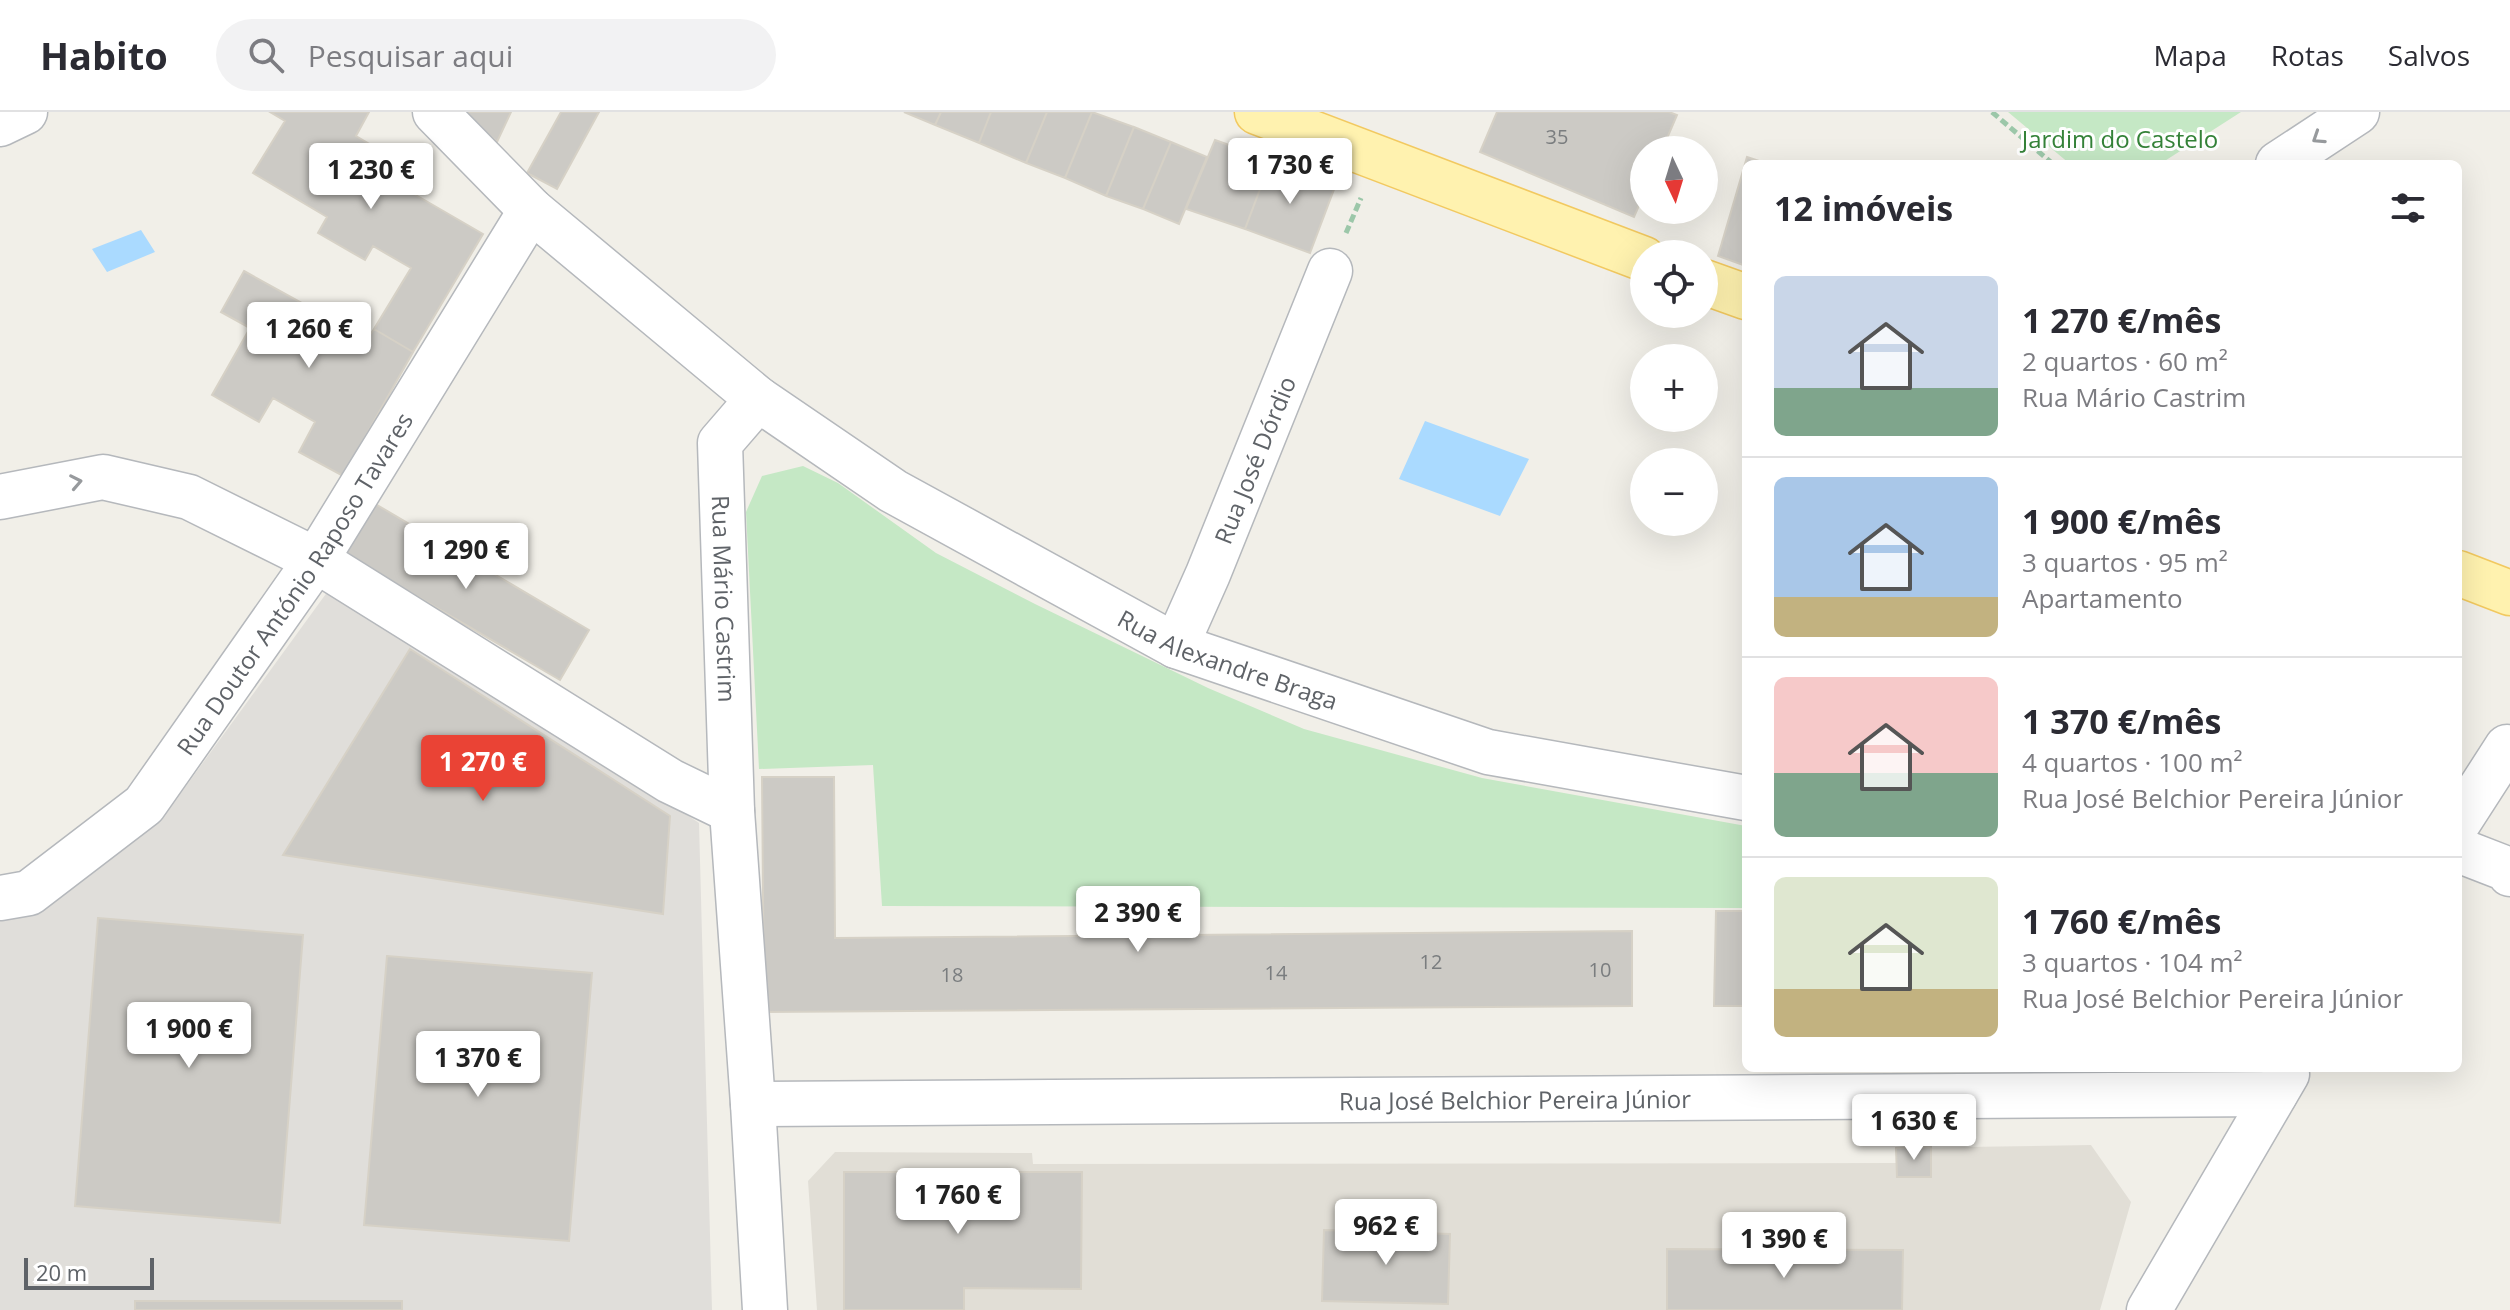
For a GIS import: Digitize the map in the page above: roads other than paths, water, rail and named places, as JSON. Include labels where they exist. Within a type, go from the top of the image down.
[{"type":"main road","points":[[1257,112],[1630,254]]},
{"type":"main road","points":[[1718,287],[1742,296]]},
{"type":"main road","points":[[2462,575],[2510,593]]},
{"type":"street","points":[[0,124],[25,112]]},
{"type":"street","name":"Rua Alexandre Braga","points":[[435,112],[531,210],[758,399],[893,491],[1176,646],[1488,752],[1742,797]]},
{"type":"street","points":[[2284,160],[2357,112]]},
{"type":"street","name":"Rua Doutor António Raposo Tavares","points":[[0,898],[29,893],[144,805],[316,560],[531,210]]},
{"type":"street","name":"Rua José Dórdio","points":[[1176,646],[1330,271]]},
{"type":"street","name":"Rua Mário Castrim","points":[[758,399],[720,443],[732,811],[765,1310]]},
{"type":"street","points":[[0,497],[103,477],[189,497],[316,560],[670,781],[732,811]]},
{"type":"street","points":[[2462,817],[2507,747]]},
{"type":"street","points":[[2462,852],[2507,869],[2510,874]]},
{"type":"street","points":[[2149,1310],[2283,1081]]},
{"type":"street","name":"Rua José Belchior Pereira Júnior","points":[[753,1104],[2283,1081]]},
{"type":"water","points":[[141,230],[155,252],[107,272],[92,249]]},
{"type":"water","points":[[1425,421],[1529,459],[1500,516],[1399,479]]},
{"type":"park label","name":"Jardim do Castelo","points":[[2120,138]]}]
